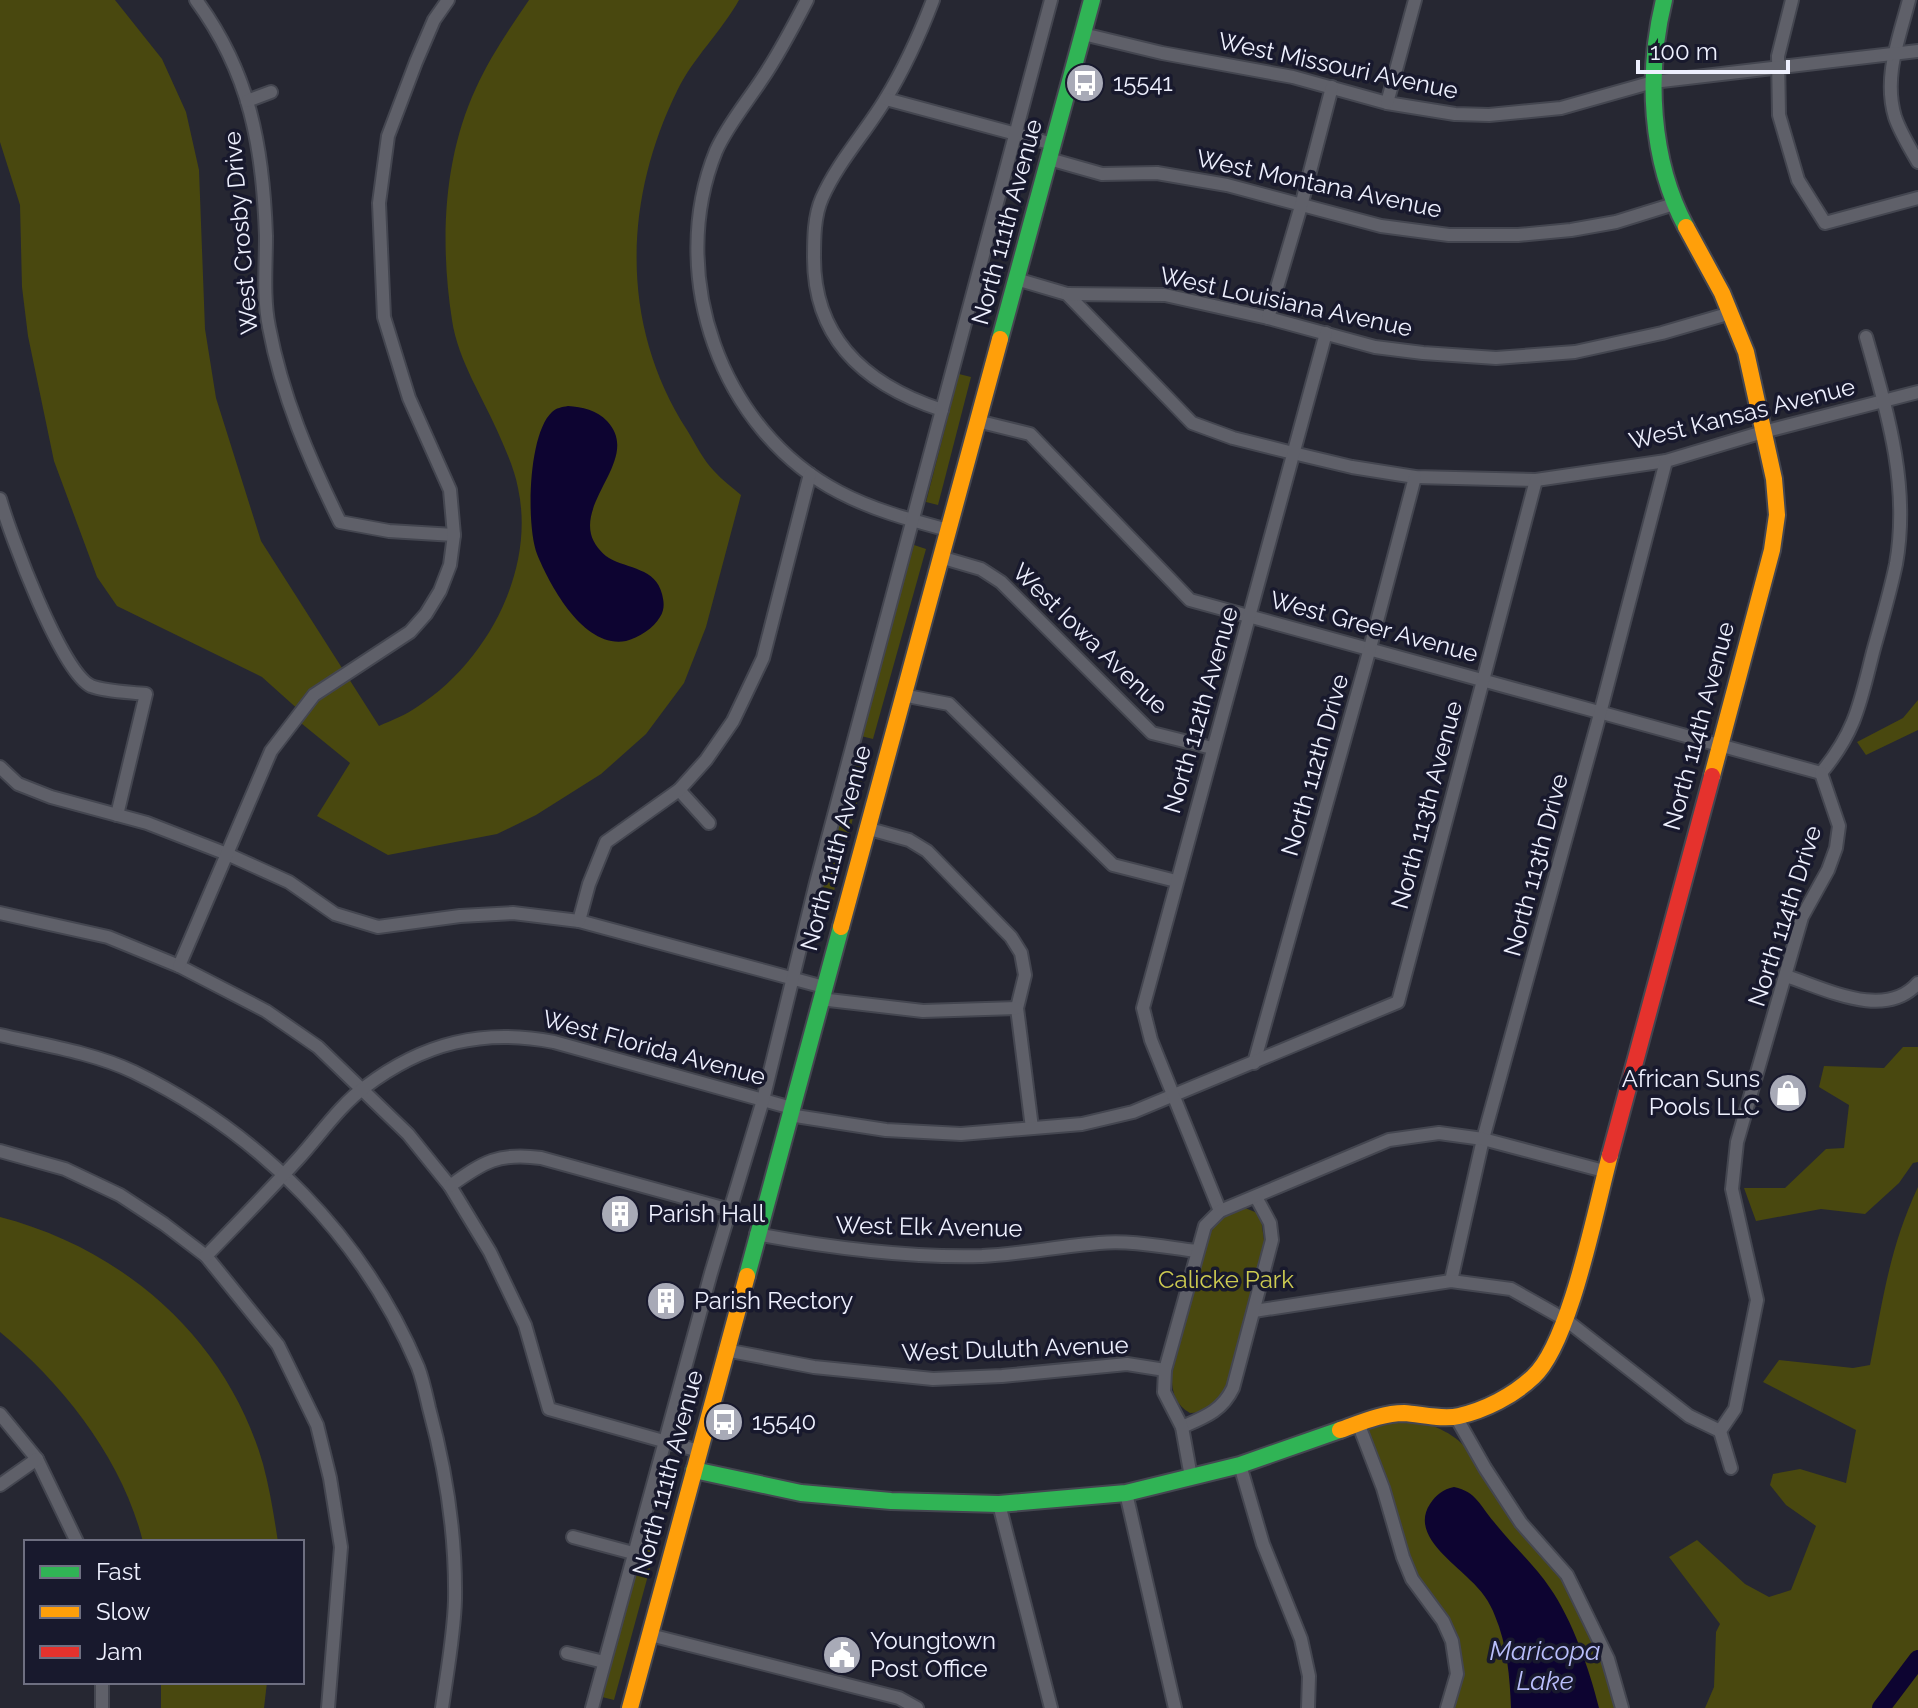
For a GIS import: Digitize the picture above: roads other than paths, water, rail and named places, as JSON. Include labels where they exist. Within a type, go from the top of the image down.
[{"type":"street","name":"West Crosby Drive","points":[[196,0],[230,52],[256,128],[265,197],[268,324],[288,404],[309,458],[340,522],[389,531],[454,535]]},
{"type":"street","points":[[179,966],[271,751],[314,695],[410,632],[440,591],[450,565],[454,535],[450,490],[409,398],[384,317],[379,203],[388,136],[434,20],[448,0]]},
{"type":"street","points":[[807,0],[781,50],[717,150],[701,208],[696,248],[702,300],[713,345],[736,393],[777,445],[810,474],[837,492],[948,530]]},
{"type":"street","points":[[933,0],[886,99],[838,169],[821,200],[814,236],[814,278],[829,327],[846,352],[883,386],[942,410]]},
{"type":"street","name":"North 111th Avenue","points":[[592,1708],[664,1441],[763,1100],[912,520],[1051,0]]},
{"type":"street","name":"North 111th Avenue","points":[[630,1708],[1092,0]]},
{"type":"street","points":[[1387,103],[1415,0]]},
{"type":"street","name":"North 114th Avenue","points":[[1456,1417],[1500,1401],[1535,1376],[1551,1353],[1566,1320],[1775,534],[1777,499],[1774,479],[1746,352],[1731,313],[1674,204],[1659,147],[1653,82],[1657,29],[1664,0]]},
{"type":"street","points":[[1792,0],[1778,67],[1779,115],[1798,180],[1825,223],[1918,198]]},
{"type":"street","points":[[1909,0],[1895,52],[1889,92],[1896,120],[1918,162]]},
{"type":"street","name":"West Missouri Avenue","points":[[1083,34],[1151,51],[1293,77],[1387,103],[1455,114],[1523,113],[1585,103],[1653,82],[1918,51]]},
{"type":"street","points":[[1268,318],[1332,87]]},
{"type":"street","name":"West Crosby Drive","points":[[247,101],[271,92]]},
{"type":"street","name":"West Montana Avenue","points":[[886,99],[1016,134],[1102,174],[1157,173],[1227,185],[1401,229],[1484,236],[1580,229],[1616,222],[1674,204]]},
{"type":"street","name":"West Kansas Avenue","points":[[1016,279],[1067,294],[1192,423],[1233,438],[1293,453],[1415,477],[1536,480],[1666,461],[1918,392]]},
{"type":"street","name":"West Louisiana Avenue","points":[[1067,294],[1165,295],[1268,318],[1375,347],[1496,358],[1575,352],[1731,313]]},
{"type":"street","name":"North 112th Avenue","points":[[1220,1211],[1149,1034],[1143,1008],[1326,333]]},
{"type":"street","points":[[1821,773],[1853,724],[1896,563],[1900,520],[1899,477],[1884,401],[1866,337]]},
{"type":"street","name":"West Greer Avenue","points":[[977,421],[1030,434],[1190,600],[1821,773]]},
{"type":"street","name":"North 113th Drive","points":[[1451,1281],[1483,1139],[1601,712],[1666,461]]},
{"type":"street","points":[[579,921],[589,884],[606,842],[679,790],[706,760],[733,721],[763,658],[810,474]]},
{"type":"street","name":"North 112th Drive","points":[[1254,1063],[1415,477]]},
{"type":"street","name":"North 113th Avenue","points":[[1398,1002],[1536,480]]},
{"type":"street","points":[[0,499],[19,555],[46,617],[77,674],[91,686],[146,694],[117,815]]},
{"type":"street","name":"West Iowa Avenue","points":[[940,557],[981,569],[1001,582],[1152,733],[1212,748]]},
{"type":"street","points":[[902,695],[949,704],[1113,865],[1176,881]]},
{"type":"street","points":[[0,767],[18,784],[51,797],[178,834],[289,882],[335,914],[378,927],[460,916],[513,913],[579,921],[793,978],[822,993],[923,1011],[1017,1008]]},
{"type":"street","name":"North 114th Drive","points":[[1720,1431],[1735,1409],[1757,1300],[1732,1189],[1737,1142],[1802,917],[1828,870],[1836,848],[1839,826],[1821,773]]},
{"type":"street","points":[[679,790],[709,823]]},
{"type":"street","points":[[866,828],[909,840],[927,851],[1011,937],[1021,953],[1025,975],[1017,1008],[1032,1128]]},
{"type":"street","points":[[0,913],[108,937],[179,966],[266,1011],[318,1047],[408,1134],[450,1186],[490,1252],[525,1325],[549,1409],[699,1451]]},
{"type":"street","points":[[1786,976],[1878,1002],[1894,999],[1912,990],[1918,983]]},
{"type":"street","name":"West Florida Avenue","points":[[206,1256],[363,1088],[410,1058],[463,1040],[525,1036],[763,1100],[790,1112],[886,1130],[961,1134],[1082,1124],[1133,1112],[1398,1002]]},
{"type":"street","points":[[0,1035],[79,1054],[132,1071],[197,1108],[253,1147],[284,1175],[329,1221],[373,1282],[418,1368],[439,1444],[452,1529],[455,1602],[442,1708]]},
{"type":"street","points":[[1191,1477],[1182,1427],[1164,1392],[1165,1370],[1205,1226],[1220,1211],[1389,1140],[1439,1133],[1483,1139],[1604,1171]]},
{"type":"street","points":[[0,1151],[65,1169],[120,1195],[164,1224],[206,1256],[278,1345],[317,1425],[330,1478],[341,1547],[328,1708]]},
{"type":"street","points":[[450,1186],[481,1163],[520,1155],[541,1158],[730,1210]]},
{"type":"street","points":[[1182,1427],[1213,1414],[1228,1400],[1233,1388],[1272,1240],[1270,1223],[1256,1197]]},
{"type":"street","name":"West Elk Avenue","points":[[756,1234],[830,1248],[891,1253],[982,1256],[1100,1242],[1140,1243],[1197,1251]]},
{"type":"street","points":[[1254,1311],[1451,1281],[1511,1289],[1566,1320],[1689,1416],[1720,1431],[1731,1468]]},
{"type":"street","name":"West Duluth Avenue","points":[[725,1350],[814,1367],[933,1379],[1016,1375],[1127,1364],[1165,1370]]},
{"type":"street","points":[[694,1470],[801,1493],[891,1501],[999,1504],[1126,1493],[1240,1465],[1390,1413],[1456,1417],[1521,1523],[1567,1575],[1608,1659],[1622,1708]]},
{"type":"street","points":[[0,1414],[37,1459],[76,1540]]},
{"type":"street","points":[[1358,1423],[1412,1579],[1443,1621],[1452,1641],[1457,1674],[1447,1708]]},
{"type":"street","points":[[0,1485],[37,1459]]},
{"type":"street","points":[[1240,1465],[1263,1544],[1301,1639],[1309,1676],[1308,1708]]},
{"type":"street","points":[[1126,1493],[1175,1708]]},
{"type":"street","points":[[999,1504],[1051,1708]]},
{"type":"street","name":"North 111th Avenue","points":[[573,1537],[633,1553]]},
{"type":"street","points":[[650,1635],[899,1698],[917,1708]]},
{"type":"street","points":[[567,1653],[604,1662]]},
{"type":"street","points":[[102,1684],[102,1708]]},
{"type":"water","points":[[568,406],[599,414],[615,434],[617,448],[614,462],[590,520],[594,541],[609,558],[648,574],[659,585],[662,594],[662,614],[657,621],[636,638],[626,641],[611,641],[583,625],[560,598],[537,554],[531,523],[531,480],[538,439],[552,412]]},
{"type":"water","name":"Maricopa Lake","points":[[1454,1487],[1468,1492],[1477,1500],[1550,1588],[1579,1646],[1599,1708],[1511,1708],[1505,1650],[1493,1611],[1478,1588],[1436,1546],[1425,1526],[1425,1515],[1432,1501],[1443,1491]]},
{"type":"waterway","points":[[1881,1708],[1918,1659]]},
{"type":"place","name":"15541","points":[[1085,83]]},
{"type":"place","name":"African Suns Pools LLC","points":[[1788,1093]]},
{"type":"place","name":"Parish Hall","points":[[620,1214]]},
{"type":"place","name":"Parish Rectory","points":[[666,1301]]},
{"type":"place","name":"15540","points":[[724,1422]]},
{"type":"place","name":"Youngtown Post Office","points":[[842,1655]]},
{"type":"park label","name":"Calicke Park","points":[[1226,1280]]}]
